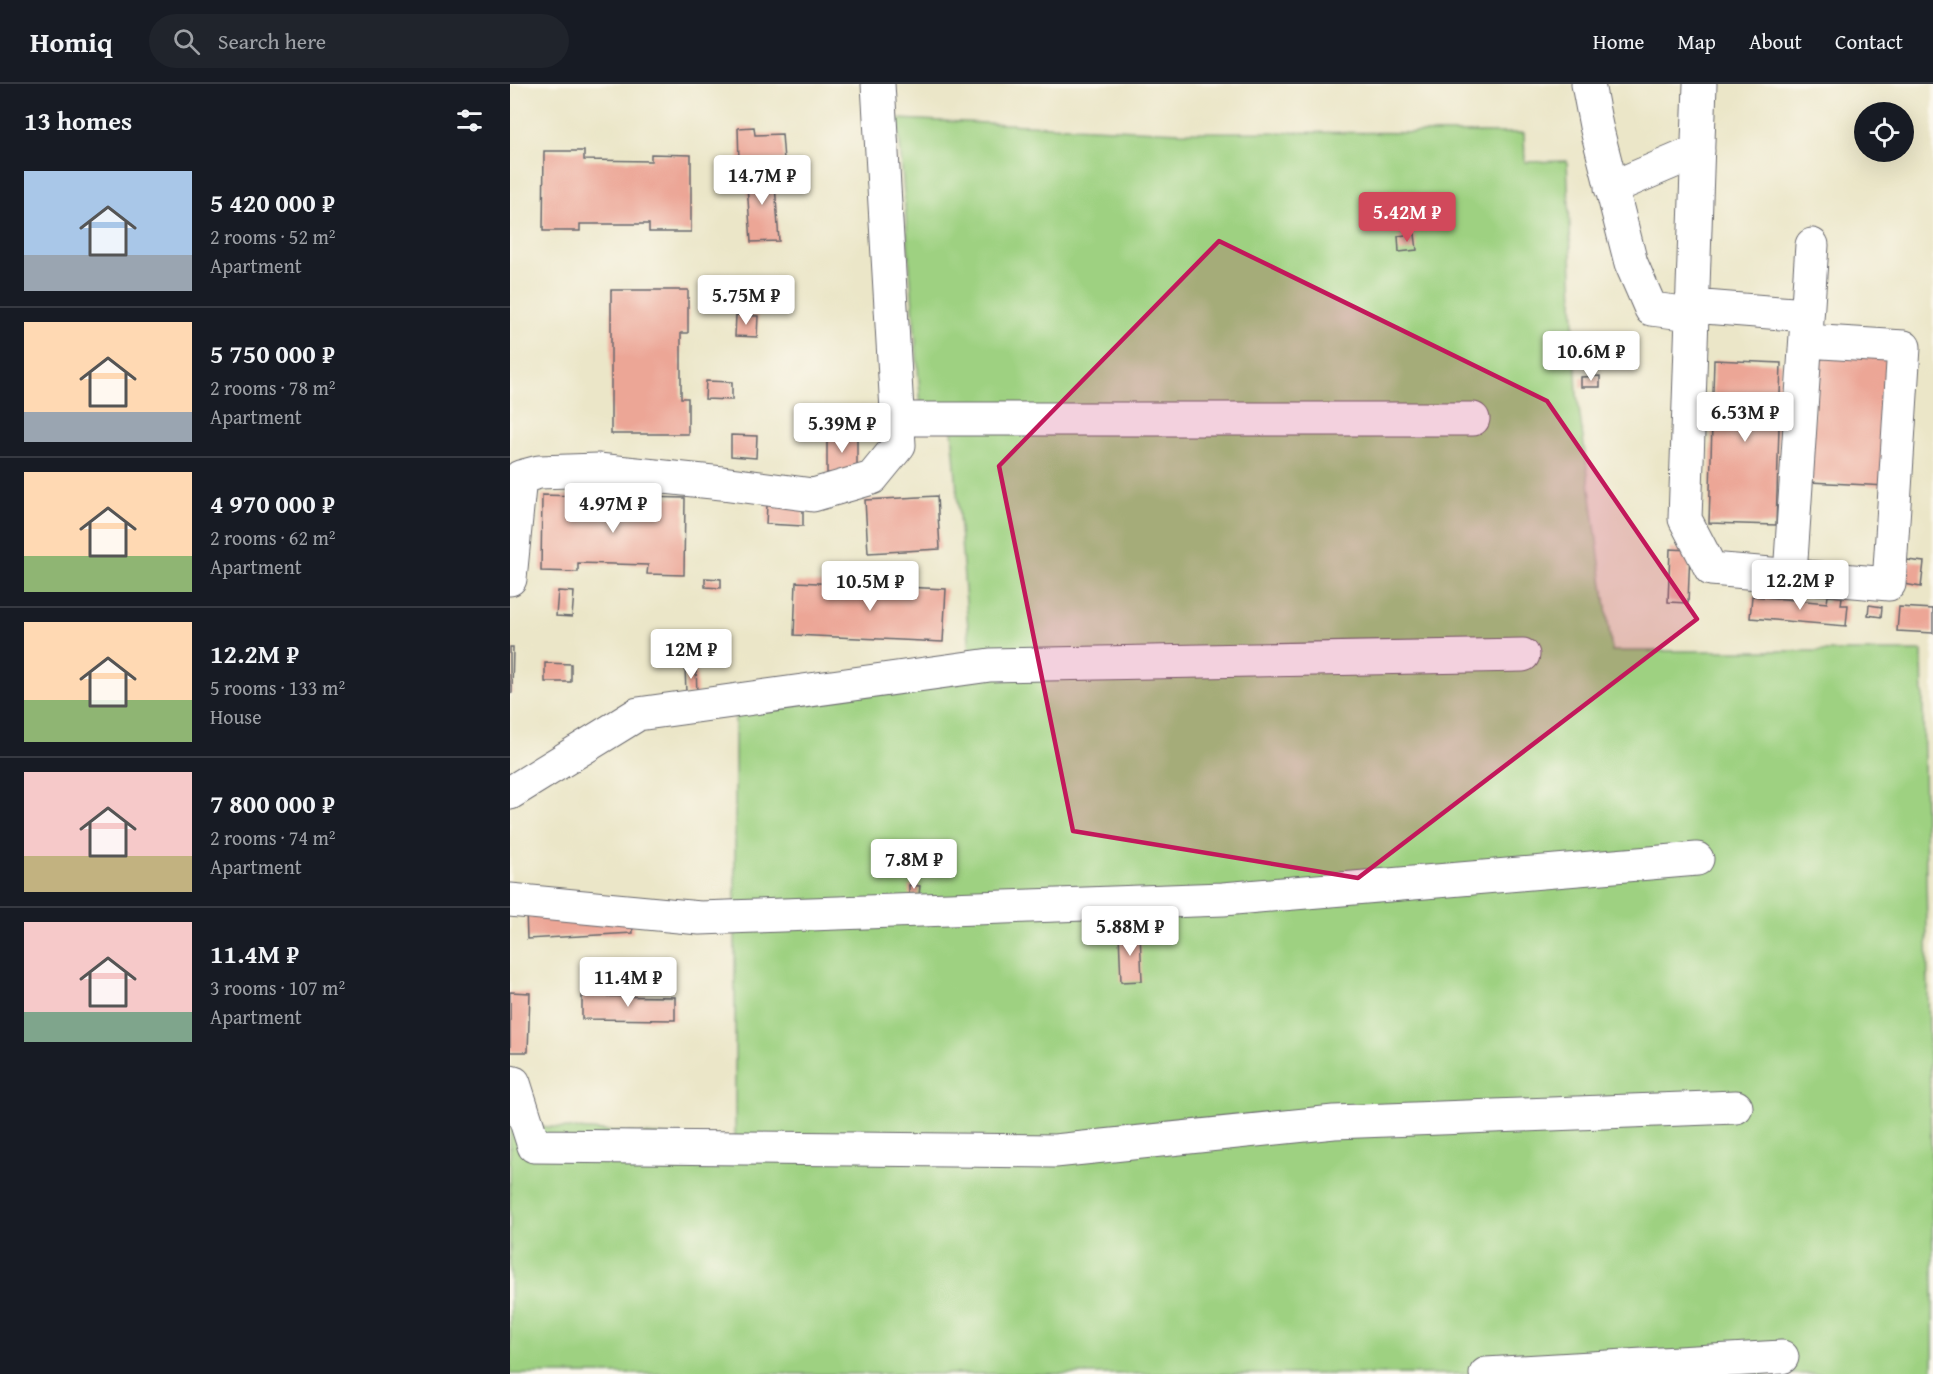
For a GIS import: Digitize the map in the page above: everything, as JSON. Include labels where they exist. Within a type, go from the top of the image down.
[{"type":"lane","points":[[510,579],[520,477],[539,472],[598,470],[813,495],[872,478],[899,445],[879,84]]},
{"type":"lane","points":[[1588,84],[1596,126],[1631,263],[1651,309],[1692,310],[1905,347],[1889,584],[1711,570],[1685,519],[1692,310],[1698,151],[1700,84]]},
{"type":"lane","points":[[1611,188],[1698,151]]},
{"type":"lane","points":[[1790,575],[1812,245]]},
{"type":"lane","points":[[897,419],[1473,419]]},
{"type":"lane","points":[[510,793],[638,714],[990,665],[1523,655]]},
{"type":"lane","points":[[510,900],[700,918],[1223,899],[1697,859]]},
{"type":"lane","points":[[510,1082],[514,1083],[534,1146],[1055,1151],[1334,1122],[1736,1107]]},
{"type":"lane","points":[[1486,1374],[1782,1357]]},
{"type":"highlighted area","points":[[1219,241],[1547,401],[1697,619],[1358,878],[1073,831],[999,466]]},
{"type":"green space","points":[[898,119],[1180,132],[1524,133],[1525,162],[1567,161],[1577,394],[1612,651],[1922,651],[1933,1374],[510,1374],[510,1121],[524,1125],[735,1141],[735,710],[971,665],[951,417],[922,419]]},
{"type":"building","points":[[754,127],[755,135],[782,134],[784,160],[739,162],[738,128]]},
{"type":"building","points":[[544,151],[584,151],[584,160],[651,161],[651,154],[691,155],[691,232],[649,232],[649,224],[580,224],[580,231],[543,231]]},
{"type":"building","points":[[774,170],[779,241],[751,242],[746,171]]},
{"type":"building","points":[[1415,234],[1417,250],[1399,252],[1398,236]]},
{"type":"building","points":[[611,290],[688,290],[688,333],[681,333],[681,398],[688,398],[688,434],[611,434]]},
{"type":"building","points":[[736,315],[758,316],[757,337],[735,336]]},
{"type":"building","points":[[1817,351],[1894,355],[1887,486],[1810,482]]},
{"type":"building","points":[[1714,360],[1781,363],[1776,525],[1709,523]]},
{"type":"building","points":[[1600,376],[1600,387],[1581,387],[1581,377]]},
{"type":"building","points":[[706,381],[732,382],[732,400],[705,399]]},
{"type":"building","points":[[731,435],[757,436],[756,458],[731,456]]},
{"type":"building","points":[[827,436],[857,436],[857,473],[827,473]]},
{"type":"building","points":[[542,495],[578,496],[578,502],[646,504],[646,497],[685,498],[684,575],[647,574],[648,565],[578,563],[578,572],[541,571]]},
{"type":"building","points":[[937,496],[940,549],[868,553],[865,500]]},
{"type":"building","points":[[767,505],[803,506],[803,526],[766,524]]},
{"type":"building","points":[[1670,549],[1690,550],[1688,603],[1668,602]]},
{"type":"building","points":[[1907,560],[1924,562],[1921,587],[1904,584]]},
{"type":"building","points":[[705,578],[721,579],[721,588],[705,587]]},
{"type":"building","points":[[796,582],[946,589],[943,642],[794,635]]},
{"type":"building","points":[[558,591],[574,592],[572,617],[556,616]]},
{"type":"building","points":[[1752,596],[1827,603],[1828,596],[1842,597],[1841,605],[1848,605],[1846,626],[1750,618]]},
{"type":"building","points":[[1869,605],[1882,607],[1881,617],[1868,615]]},
{"type":"building","points":[[1899,607],[1933,609],[1933,633],[1897,631]]},
{"type":"building","points":[[510,647],[513,647],[512,693],[510,693]]},
{"type":"building","points":[[545,663],[571,664],[571,682],[545,682]]},
{"type":"building","points":[[685,666],[696,666],[697,694],[686,694]]},
{"type":"building","points":[[909,885],[920,886],[919,896],[909,895]]},
{"type":"building","points":[[631,904],[633,933],[527,939],[526,909]]},
{"type":"building","points":[[1140,933],[1142,981],[1121,982],[1119,934]]},
{"type":"building","points":[[510,992],[530,993],[528,1052],[510,1052]]},
{"type":"building","points":[[582,996],[675,997],[675,1020],[582,1019]]}]
